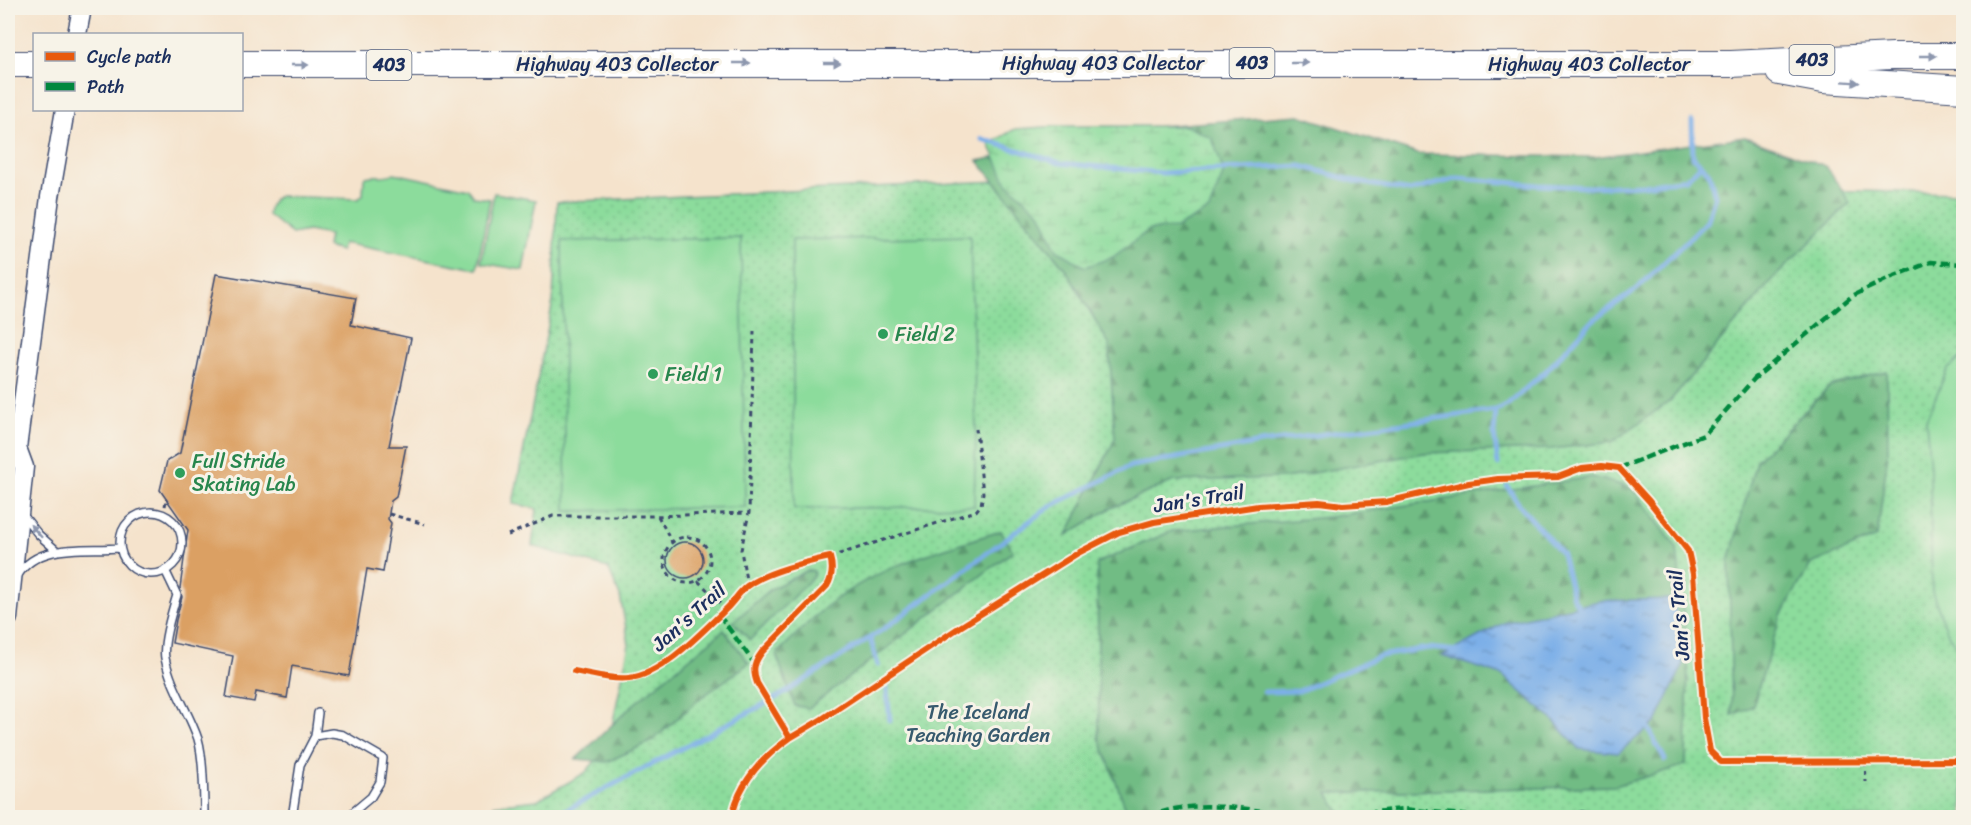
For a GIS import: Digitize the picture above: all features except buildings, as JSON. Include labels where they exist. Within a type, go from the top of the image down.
[{"type":"highway","name":"Highway 403 Collector","points":[[243,64],[1731,64],[1893,56],[1964,56]]},
{"type":"highway","points":[[8,64],[33,64]]},
{"type":"highway","points":[[1731,64],[1823,80],[1964,89]]},
{"type":"street","points":[[77,33],[81,8]]},
{"type":"street","points":[[8,618],[24,467],[12,454],[65,111]]},
{"type":"lane","points":[[20,510],[38,534],[56,550]]},
{"type":"lane","points":[[155,512],[164,515],[178,528],[181,547],[178,556],[165,570],[146,573],[137,570],[123,557],[120,538],[123,529],[136,515],[155,512]]},
{"type":"lane","points":[[13,582],[28,562],[56,550],[120,548]]},
{"type":"lane","points":[[165,570],[177,595],[164,656],[177,694],[199,741],[204,818]]},
{"type":"lane","points":[[292,818],[300,765],[315,736],[318,712]]},
{"type":"lane","points":[[315,736],[332,733],[343,735],[383,758],[380,782],[371,797],[346,818]]},
{"type":"lane","points":[[1581,815],[1592,818]]},
{"type":"path","points":[[747,586],[741,550],[749,513],[754,332]]},
{"type":"path","points":[[821,558],[831,560],[976,511],[981,505],[983,494],[976,429]]},
{"type":"path","points":[[164,515],[166,499]]},
{"type":"path","points":[[508,535],[553,516],[749,513]]},
{"type":"path","points":[[389,514],[425,524]]},
{"type":"path","points":[[658,516],[672,543]]},
{"type":"path","points":[[683,537],[690,537],[703,543],[710,563],[703,576],[698,580],[683,583],[670,577],[666,571],[664,556],[672,543],[683,537]]},
{"type":"path","points":[[698,580],[725,610]]},
{"type":"path","points":[[1854,762],[1876,762]]},
{"type":"path","points":[[1865,762],[1866,782]]},
{"type":"green space","points":[[1299,115],[1418,154],[1595,157],[1745,137],[1826,166],[1850,203],[1773,279],[1670,401],[1612,442],[1552,449],[1424,453],[1285,478],[1174,481],[1111,508],[1067,535],[1115,439],[1109,344],[1066,270],[978,161],[1132,128]]},
{"type":"green space","points":[[1059,126],[1186,126],[1212,138],[1224,172],[1209,210],[1176,228],[1149,230],[1113,257],[1085,267],[1056,249],[1041,214],[1007,183],[989,144],[1015,129]]},
{"type":"green space","points":[[394,173],[468,189],[474,197],[490,199],[477,269],[343,243],[341,251],[327,247],[329,235],[308,231],[292,234],[268,215],[271,204],[279,196],[358,199],[363,195],[364,178],[387,176]]},
{"type":"green space","name":"The Iceland Teaching Garden","points":[[1085,177],[1963,193],[1963,817],[493,818],[494,805],[537,800],[585,773],[608,746],[629,644],[620,596],[608,568],[532,546],[537,509],[513,504],[553,301],[557,202]]},
{"type":"green space","points":[[494,193],[536,200],[523,270],[481,263]]},
{"type":"green space","name":"Field 2","points":[[970,236],[976,429],[974,506],[794,509],[792,240]]},
{"type":"green space","name":"Field 1","points":[[741,238],[745,507],[566,511],[562,241]]},
{"type":"green space","points":[[1963,356],[1963,654],[1949,636],[1932,592],[1930,469],[1926,420],[1947,370]]},
{"type":"green space","points":[[1887,371],[1888,453],[1877,537],[1811,564],[1781,615],[1753,706],[1732,715],[1729,562],[1756,461],[1830,386]]},
{"type":"green space","points":[[1592,477],[1632,488],[1677,548],[1688,656],[1686,765],[1615,786],[1328,793],[1343,817],[1129,817],[1099,737],[1097,563],[1172,531],[1329,517]]},
{"type":"green space","points":[[1001,531],[1013,551],[809,708],[795,706],[776,654],[820,612],[861,583],[883,572],[929,553]]},
{"type":"green space","points":[[806,571],[814,571],[814,576],[750,640],[733,622],[771,589]]},
{"type":"green space","points":[[724,630],[749,663],[698,700],[652,741],[607,762],[576,759],[634,704]]},
{"type":"water","points":[[1674,599],[1683,665],[1656,722],[1618,753],[1580,749],[1550,717],[1502,675],[1442,656],[1504,623],[1599,601]]},
{"type":"waterway","points":[[551,818],[783,694],[885,628],[1049,507],[1131,466],[1260,443],[1496,410],[1507,405],[1547,370],[1592,321],[1638,288],[1707,221],[1715,196],[1709,173],[1693,157],[1692,121]]},
{"type":"waterway","points":[[982,139],[1060,163],[1162,173],[1301,166],[1358,182],[1410,191],[1458,178],[1589,187],[1643,185],[1686,179],[1701,165]]},
{"type":"waterway","points":[[1496,410],[1494,433],[1498,464]]},
{"type":"waterway","points":[[1507,486],[1520,506],[1562,554],[1573,598],[1581,610]]},
{"type":"waterway","points":[[870,638],[878,665]]},
{"type":"waterway","points":[[1264,692],[1299,691],[1380,656],[1428,648],[1458,651]]},
{"type":"waterway","points":[[886,681],[890,721]]},
{"type":"waterway","points":[[1646,724],[1665,760]]},
{"type":"marked path","points":[[1619,468],[1704,435],[1754,379],[1852,296],[1931,262],[1964,264]]},
{"type":"marked path","points":[[719,615],[754,663]]},
{"type":"marked path","points":[[1148,818],[1165,811],[1205,806],[1249,809],[1310,818]]},
{"type":"marked path","points":[[1312,818],[1404,809],[1491,818]]},
{"type":"marked path","points":[[1510,818],[1581,815]]},
{"type":"cycle path","name":"Jan's Trail","points":[[574,671],[615,678],[642,675],[681,651],[747,586],[776,572],[830,557],[832,571],[827,586],[762,652],[755,666],[757,683],[790,738],[1078,553],[1119,532],[1154,522],[1258,506],[1319,502],[1343,505],[1386,502],[1469,483],[1498,479],[1558,477],[1582,468],[1602,466],[1619,468],[1649,501],[1688,551],[1693,574],[1704,718],[1710,751],[1721,762],[1964,761]]},
{"type":"cycle path","points":[[732,818],[740,793],[753,772],[761,762],[790,738]]},
{"type":"place","name":"Field 2","points":[[883,334]]},
{"type":"place","name":"Field 1","points":[[653,374]]},
{"type":"place","name":"Full Stride Skating Lab","points":[[180,473]]}]
